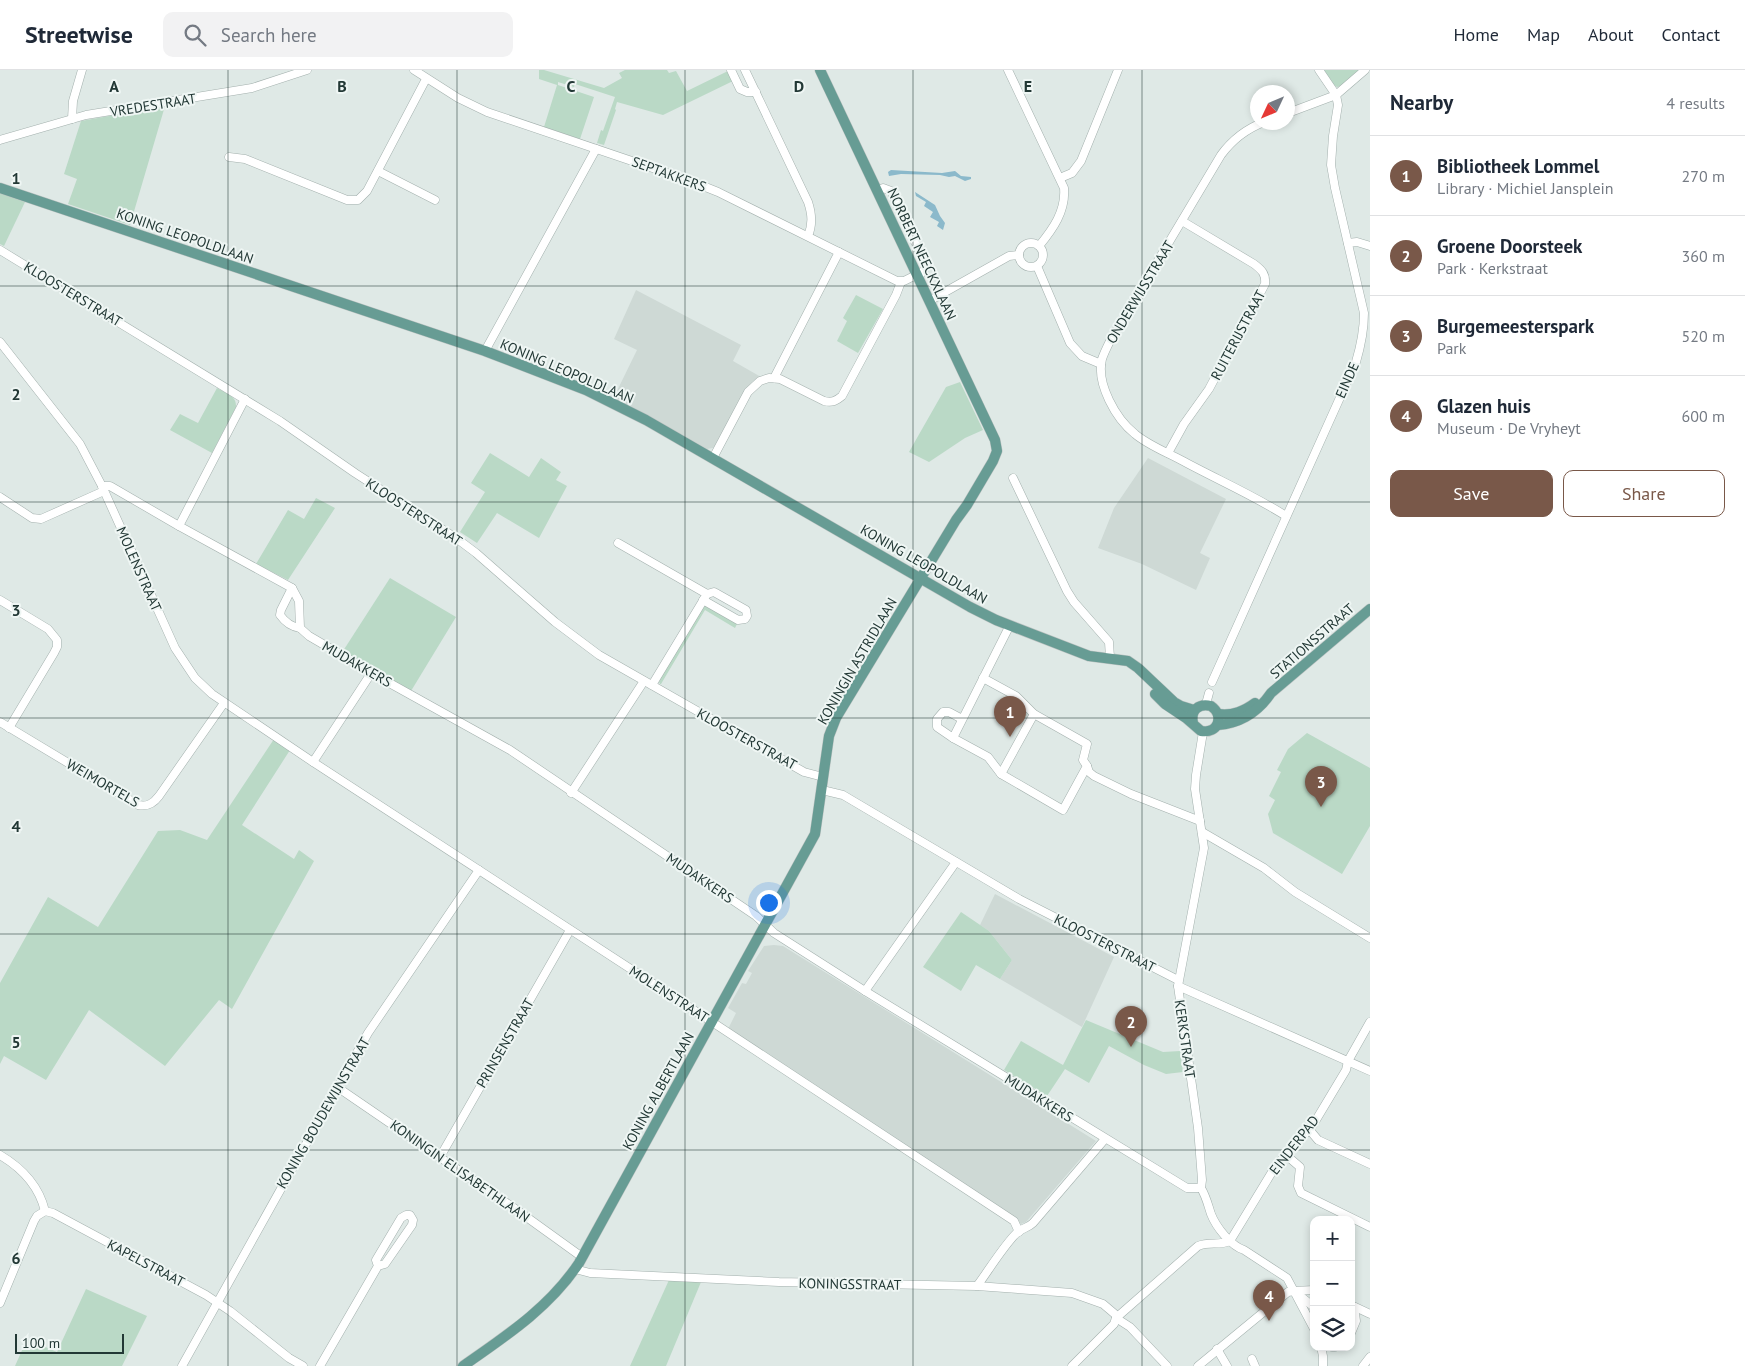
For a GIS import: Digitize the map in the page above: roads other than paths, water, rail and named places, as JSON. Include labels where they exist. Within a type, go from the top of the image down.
[{"type":"main road","name":"NORBERT NEECKXLAAN","points":[[820,70],[995,440],[997,451]]},
{"type":"main road","name":"KONING LEOPOLDLAAN","points":[[0,188],[485,351],[558,378],[609,401],[713,458],[977,611],[1089,656],[1115,658]]},
{"type":"main road","name":"KONINGIN ASTRIDLAAN","points":[[822,790],[829,736],[836,718],[991,466],[997,451]]},
{"type":"main road","name":"STATIONSSTRAAT","points":[[1218,724],[1241,720],[1258,709],[1271,694],[1370,609]]},
{"type":"main road","points":[[1115,658],[1159,694],[1194,710]]},
{"type":"main road","points":[[1159,694],[1165,704],[1203,732],[1213,730],[1218,724],[1216,709],[1206,704],[1198,707],[1192,714],[1192,723]]},
{"type":"main road","name":"STATIONSSTRAAT","points":[[1218,714],[1231,715],[1271,694]]},
{"type":"main road","name":"KONING ALBERTLAAN","points":[[463,1366],[531,1318],[554,1295],[575,1269],[814,834],[822,790]]},
{"type":"street","points":[[72,119],[73,101],[82,70]]},
{"type":"street","name":"VREDESTRAAT","points":[[0,140],[72,119],[243,89],[307,70]]},
{"type":"street","points":[[731,70],[740,89],[747,92],[756,92]]},
{"type":"street","points":[[745,70],[808,202],[812,218],[808,236]]},
{"type":"street","points":[[1008,70],[1064,188],[1065,200],[1062,207],[1050,232],[1039,246]]},
{"type":"street","points":[[1060,178],[1072,173],[1081,161],[1118,70]]},
{"type":"street","points":[[1319,70],[1336,96]]},
{"type":"street","points":[[1295,111],[1336,96],[1365,70]]},
{"type":"street","name":"SEPTAKKERS","points":[[415,71],[458,98],[487,112],[688,180],[718,192],[901,282]]},
{"type":"street","points":[[229,157],[245,159],[353,201],[363,197],[426,79]]},
{"type":"street","name":"EINDE","points":[[1212,682],[1356,362],[1361,344],[1364,313],[1335,188],[1332,165],[1333,136],[1338,106],[1336,96]]},
{"type":"street","name":"ONDERWIJSSTRAAT","points":[[1101,364],[1110,341],[1204,182],[1228,146],[1250,129]]},
{"type":"street","points":[[485,351],[596,149]]},
{"type":"street","points":[[378,171],[435,200]]},
{"type":"street","name":"RUITERIJSTRAAT","points":[[1168,453],[1184,424],[1209,389],[1265,284],[1266,277],[1254,264],[1182,221]]},
{"type":"street","points":[[1348,243],[1357,242],[1370,246]]},
{"type":"street","points":[[1028,244],[1039,246],[1042,249],[1043,257],[1040,264],[1032,267],[1025,265],[1019,255],[1022,248],[1028,244]]},
{"type":"street","name":"KLOOSTERSTRAAT","points":[[0,250],[245,399],[456,538],[476,553],[569,634],[599,655],[804,772],[823,777]]},
{"type":"street","points":[[774,378],[839,252]]},
{"type":"street","points":[[929,301],[1009,256],[1019,255]]},
{"type":"street","points":[[1036,266],[1070,343],[1082,356],[1101,364],[1102,379],[1106,391],[1118,415],[1134,433],[1286,516]]},
{"type":"street","points":[[713,458],[751,388],[760,381],[774,378],[824,401],[832,402],[839,399],[901,282],[917,276]]},
{"type":"street","name":"MOLENSTRAAT","points":[[0,342],[80,444],[103,488],[176,648],[196,678],[224,703],[1014,1222],[1019,1232]]},
{"type":"street","points":[[178,526],[245,399]]},
{"type":"street","points":[[1013,478],[1067,591],[1074,602],[1109,642],[1115,658]]},
{"type":"street","points":[[0,497],[32,518],[40,519],[110,486],[178,526],[292,588],[299,601],[300,628]]},
{"type":"street","points":[[618,543],[705,597],[738,620],[745,620],[747,616],[746,610],[714,592],[705,597],[652,685]]},
{"type":"street","name":"MUDAKKERS","points":[[292,588],[280,615],[287,623],[300,628],[309,636],[510,750],[571,793],[756,916],[774,933],[865,991],[1187,1188],[1201,1188]]},
{"type":"street","points":[[0,600],[48,629],[57,640],[54,654],[9,728]]},
{"type":"street","points":[[953,738],[1010,625]]},
{"type":"street","points":[[313,762],[372,672]]},
{"type":"street","points":[[982,678],[1016,696],[1034,714],[1087,744],[1083,760],[1089,772],[1094,776],[1131,794],[1200,821]]},
{"type":"street","points":[[571,793],[644,681]]},
{"type":"street","points":[[1206,704],[1209,693]]},
{"type":"street","name":"WEIMORTELS","points":[[0,722],[138,805],[144,806],[149,805],[159,796],[224,703]]},
{"type":"street","points":[[962,719],[949,712],[944,712],[937,719],[936,724],[939,729],[953,738],[988,757],[1001,774],[1062,810],[1087,766]]},
{"type":"street","points":[[1001,774],[1034,714]]},
{"type":"street","name":"KERKSTRAAT","points":[[1203,732],[1195,790],[1204,848],[1178,983],[1198,1128],[1201,1188],[1206,1196],[1214,1221],[1230,1241],[1237,1248],[1244,1250],[1287,1278],[1294,1290]]},
{"type":"street","name":"KLOOSTERSTRAAT","points":[[822,790],[843,795],[1019,899],[1178,983],[1370,1071]]},
{"type":"street","points":[[1202,832],[1264,868],[1295,892],[1370,938]]},
{"type":"street","points":[[865,991],[956,862]]},
{"type":"street","name":"KONING BOUDEWIJNSTRAAT","points":[[182,1366],[337,1087],[388,1002],[479,870]]},
{"type":"street","name":"PRINSENSTRAAT","points":[[440,1157],[570,930]]},
{"type":"street","name":"EINDERPAD","points":[[1230,1241],[1275,1167],[1312,1125],[1346,1070],[1348,1061],[1370,1022]]},
{"type":"street","name":"KONINGIN ELISABETHLAAN","points":[[337,1087],[582,1257]]},
{"type":"street","points":[[1308,1128],[1318,1140],[1370,1164]]},
{"type":"street","points":[[977,1286],[1019,1232],[1029,1227],[1043,1212],[1105,1139]]},
{"type":"street","points":[[0,1154],[34,1184],[40,1194],[45,1211],[37,1216],[34,1221],[0,1302]]},
{"type":"street","points":[[1286,1155],[1300,1168],[1298,1186],[1300,1193],[1370,1227]]},
{"type":"street","name":"KAPELSTRAAT","points":[[45,1211],[53,1213],[206,1295],[230,1311],[289,1358],[303,1366]]},
{"type":"street","points":[[320,1366],[378,1266],[385,1264],[412,1225],[413,1220],[410,1215],[401,1218],[376,1260],[378,1266]]},
{"type":"street","points":[[1072,1366],[1114,1324],[1116,1318],[1198,1246],[1205,1243],[1221,1244],[1230,1241]]},
{"type":"street","name":"KONINGSSTRAAT","points":[[575,1269],[590,1273],[778,1282],[977,1286],[1072,1293],[1103,1304],[1116,1315],[1116,1318],[1130,1327],[1167,1366]]},
{"type":"street","points":[[1198,1366],[1281,1298],[1294,1290],[1310,1290]]},
{"type":"street","points":[[1294,1290],[1313,1306]]},
{"type":"street","points":[[1294,1290],[1310,1321]]},
{"type":"street","points":[[1355,1307],[1370,1314]]},
{"type":"street","points":[[1217,1349],[1227,1366]]},
{"type":"street","points":[[1322,1351],[1323,1366]]},
{"type":"street","points":[[1363,1366],[1370,1354]]},
{"type":"water","points":[[891,170],[942,173],[955,171],[961,176],[971,177],[971,179],[965,181],[955,176],[940,175],[901,174],[889,176],[888,172]]},
{"type":"water","points":[[915,192],[935,205],[945,223],[943,230],[937,226],[939,222],[930,217],[933,212],[924,206],[926,202],[916,196]]},
{"type":"place","name":"Bibliotheek Lommel","points":[[1010,737]]},
{"type":"place","name":"Burgemeesterspark","points":[[1321,807]]},
{"type":"place","name":"Groene Doorsteek","points":[[1131,1047]]},
{"type":"place","name":"Glazen huis","points":[[1269,1321]]}]
